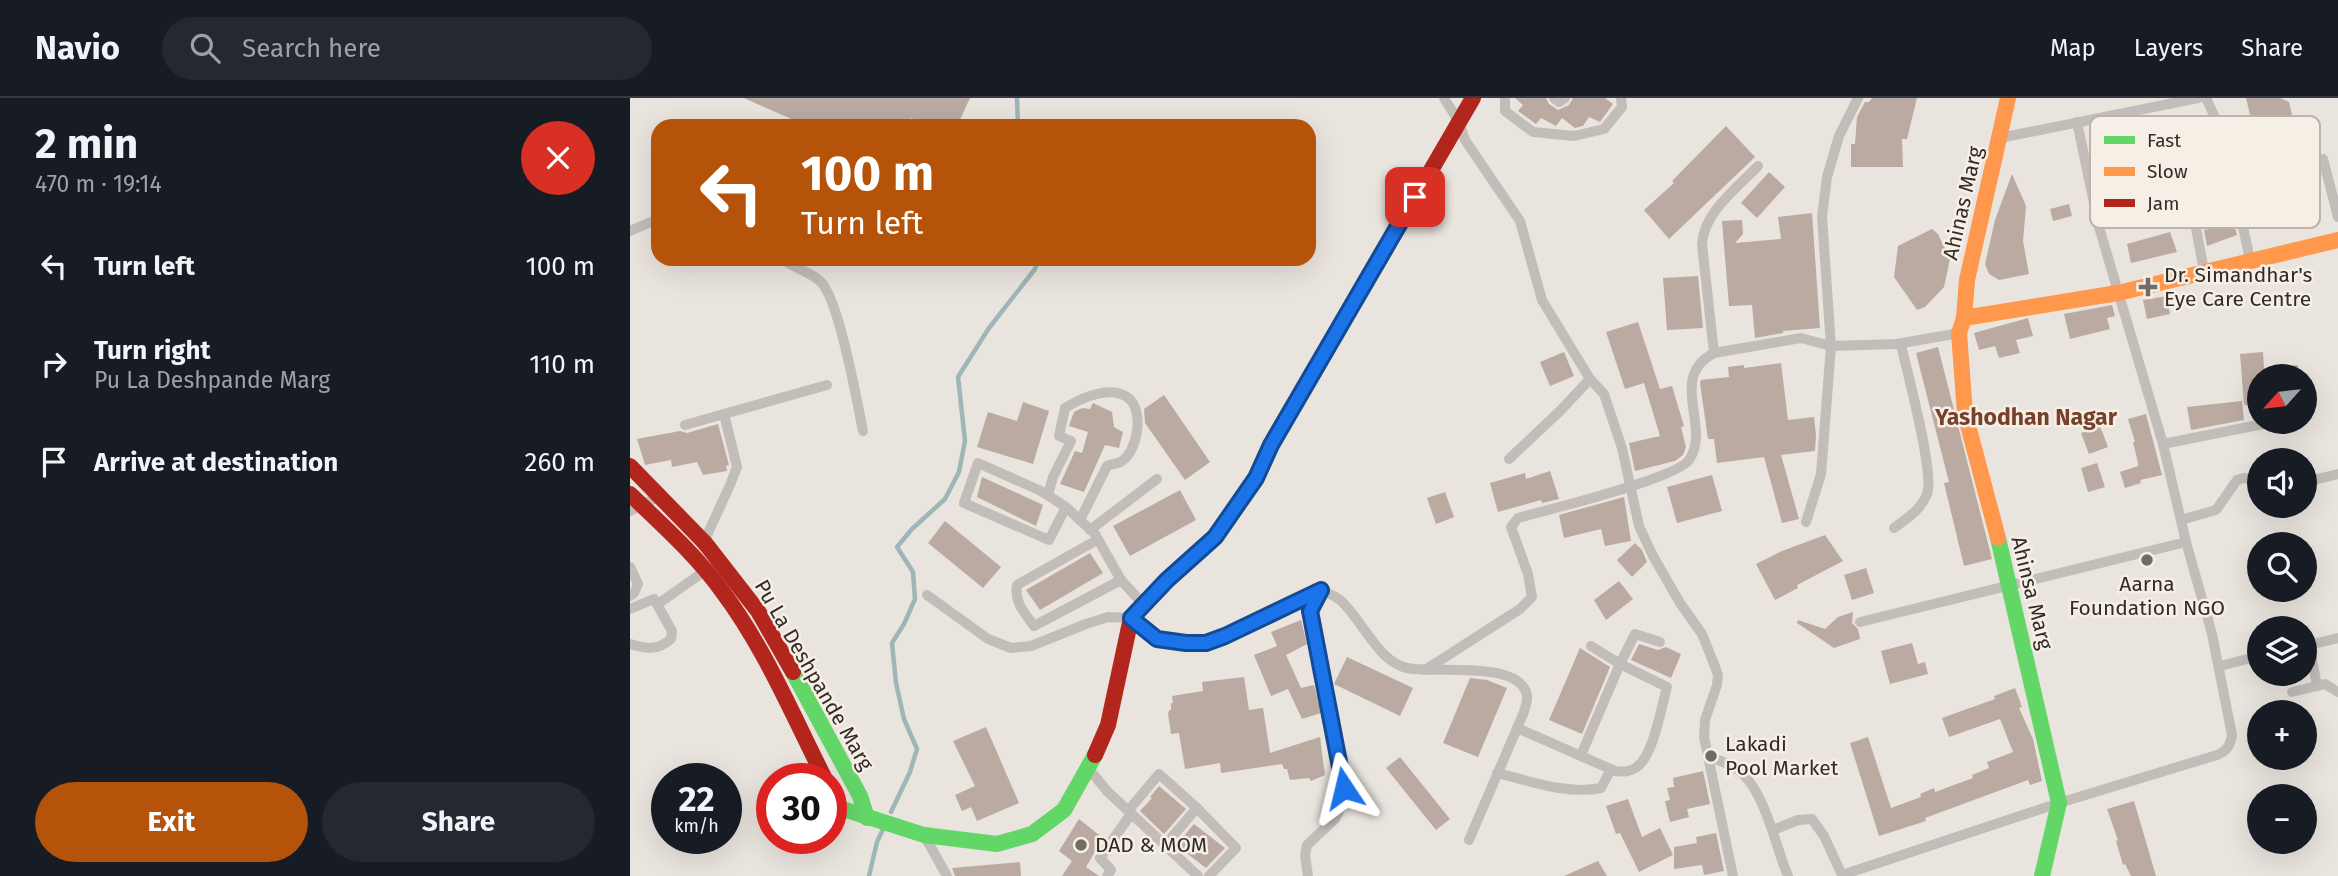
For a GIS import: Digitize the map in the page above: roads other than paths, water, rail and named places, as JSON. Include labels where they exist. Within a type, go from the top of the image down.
[{"type":"street","points":[[1444,98],[1459,122],[1465,140],[1520,220],[1542,300],[1590,379],[1604,394],[1622,448],[1639,526],[1680,603],[1702,634],[1718,675],[1705,720],[1704,737],[1733,876]]},
{"type":"street","points":[[1131,618],[1167,580],[1215,537],[1256,478],[1271,445],[1473,98]]},
{"type":"street","points":[[1505,98],[1505,111],[1533,132],[1574,136],[1604,129],[1622,107],[1621,98]]},
{"type":"street","points":[[1554,98],[1559,102],[1565,98]]},
{"type":"street","points":[[1806,522],[1821,474],[1831,346],[1822,217],[1827,177],[1839,136],[1858,98]]},
{"type":"street","name":"Ahinas Marg","points":[[1961,326],[1966,281],[2008,98]]},
{"type":"street","points":[[2107,116],[2198,98]]},
{"type":"street","points":[[2206,98],[2214,116]]},
{"type":"street","points":[[2000,138],[2090,119]]},
{"type":"street","points":[[2077,122],[2090,184]]},
{"type":"street","points":[[2323,159],[2338,218]]},
{"type":"street","points":[[1714,353],[1702,244],[1703,228],[1715,211],[1758,166]]},
{"type":"street","points":[[630,231],[651,222]]},
{"type":"street","points":[[1773,830],[1798,820],[1812,819],[1825,836],[1843,875],[2059,803],[2224,752],[2230,745],[2232,735],[2220,666],[2163,444],[2099,228]]},
{"type":"street","points":[[2196,228],[2204,271]]},
{"type":"street","points":[[2243,228],[2250,260]]},
{"type":"street","points":[[1425,670],[1520,609],[1532,597],[1528,574],[1511,527],[1518,518],[1632,487],[1689,462],[1696,445],[1691,385],[1693,376],[1703,359],[1714,353],[1801,338],[1831,346],[1897,344],[1961,326],[2118,293],[2338,240]]},
{"type":"street","points":[[794,266],[821,281],[830,298],[847,355],[863,431]]},
{"type":"street","name":"Ahinsa Marg","points":[[1961,326],[1965,414],[2010,586],[2059,803],[2042,876]]},
{"type":"street","points":[[1894,528],[1920,508],[1929,491],[1918,416],[1900,345],[1897,344]]},
{"type":"street","points":[[1509,459],[1590,379]]},
{"type":"street","points":[[685,425],[827,385]]},
{"type":"street","points":[[1048,495],[1053,477],[1071,441],[1059,436],[1065,408],[1080,399],[1112,392],[1128,398],[1136,408],[1138,428],[1134,449],[1121,462],[1107,466],[1080,520]]},
{"type":"street","points":[[694,557],[705,543],[737,467],[724,415]]},
{"type":"street","points":[[2163,444],[2247,427]]},
{"type":"street","points":[[1066,507],[1049,540],[964,503],[978,463],[1048,495],[1066,507],[1094,535],[1121,580],[1144,605]]},
{"type":"street","name":"Pu La Deshpande Marg","points":[[630,466],[705,543],[758,611],[831,740],[860,796],[867,817]]},
{"type":"street","points":[[2317,479],[2338,474]]},
{"type":"street","points":[[2182,520],[2216,510],[2237,480],[2247,478]]},
{"type":"street","points":[[1121,580],[1034,626],[1015,595],[1017,584],[1094,535],[1157,479]]},
{"type":"street","name":"Pu La Deshpande Marg","points":[[630,494],[637,509],[694,557],[740,619],[816,763]]},
{"type":"street","points":[[637,509],[660,496]]},
{"type":"street","points":[[1860,622],[2186,542]]},
{"type":"street","points":[[658,604],[719,559]]},
{"type":"street","points":[[630,567],[638,584],[630,596]]},
{"type":"street","points":[[1321,590],[1340,600],[1393,664],[1410,669],[1490,671],[1523,685],[1528,698],[1524,712],[1469,840]]},
{"type":"street","points":[[926,595],[988,639],[1011,648],[1031,646],[1108,617],[1131,618],[1157,639],[1206,643],[1321,590]]},
{"type":"street","points":[[1308,876],[1305,855],[1307,845],[1335,819],[1341,807],[1344,788],[1310,611],[1321,590]]},
{"type":"street","points":[[630,609],[654,599],[672,631],[671,639],[657,648],[646,649],[630,644]]},
{"type":"street","name":"Pu La Deshpande Marg","points":[[847,810],[924,835],[997,844],[1032,834],[1064,810],[1089,769],[1108,725],[1131,618]]},
{"type":"street","points":[[1581,755],[1636,633],[1660,642]]},
{"type":"street","points":[[2317,643],[2338,638]]},
{"type":"street","points":[[1517,727],[1611,769],[1628,772],[1638,766],[1644,759],[1667,687],[1591,646]]},
{"type":"street","points":[[2220,666],[2247,659]]},
{"type":"street","points":[[2292,692],[2317,686],[2331,686],[2338,692]]},
{"type":"street","points":[[1709,756],[1737,769],[1751,784],[1773,830],[1788,876]]},
{"type":"street","points":[[1089,769],[1129,813],[1165,845],[1185,871],[1198,876]]},
{"type":"street","points":[[1497,773],[1556,787],[1592,790],[1601,788],[1611,769]]},
{"type":"street","points":[[1107,876],[1111,870],[1100,858],[1129,813],[1159,774],[1236,848],[1209,876]]},
{"type":"street","points":[[1165,845],[1197,808]]},
{"type":"street","points":[[924,835],[947,876]]},
{"type":"waterway","points":[[1017,98],[1018,119]]},
{"type":"waterway","points":[[891,812],[910,772],[917,749],[904,719],[896,683],[892,643],[915,599],[913,572],[897,547],[912,529],[945,499],[959,472],[965,441],[958,377],[989,328],[1036,266]]},
{"type":"waterway","points":[[869,876],[877,842],[884,827]]},
{"type":"place","name":"Dr. Simandhar's Eye Care Centre","points":[[2148,287]]},
{"type":"place","name":"Aarna Foundation NGO","points":[[2147,560]]},
{"type":"place","name":"Lakadi Pool Market","points":[[1711,756]]},
{"type":"place","name":"DAD & MOM","points":[[1081,845]]},
{"type":"district","name":"Yashodhan Nagar","points":[[2026,417]]}]
